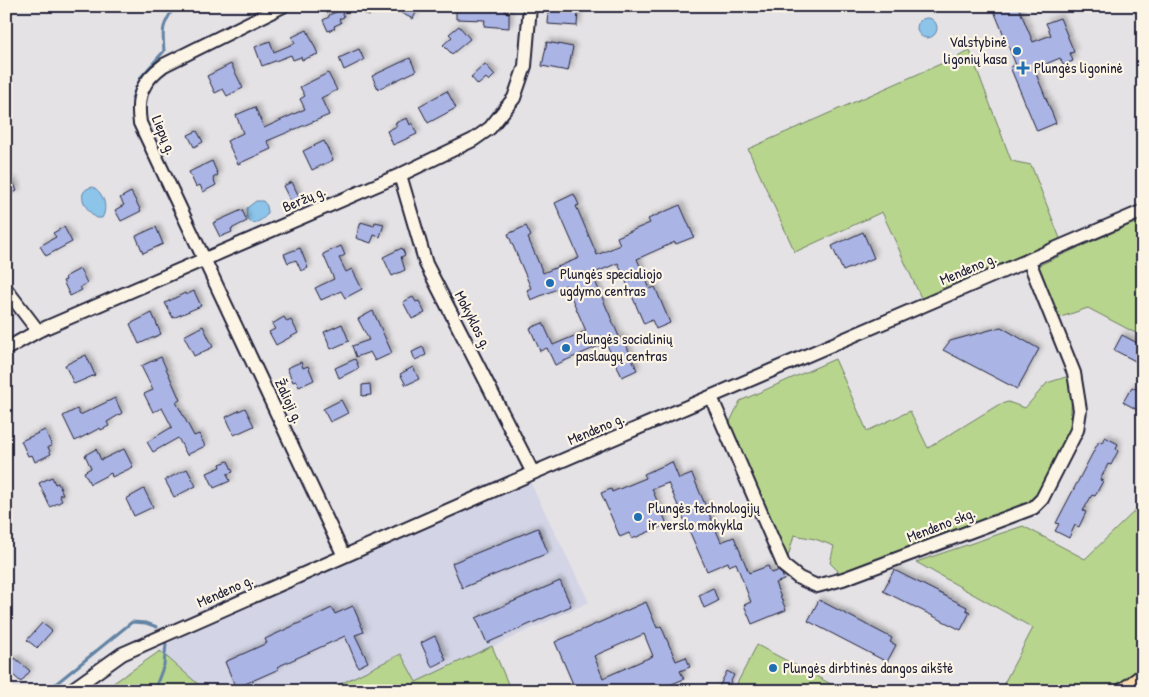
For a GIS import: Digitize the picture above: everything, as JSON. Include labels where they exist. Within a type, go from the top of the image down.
[{"type":"main road","points":[[1124,691],[1143,677]]},
{"type":"street","name":"Liepų g.","points":[[204,260],[140,123],[138,100],[151,74],[164,65],[283,6]]},
{"type":"street","name":"Beržų g.","points":[[6,349],[38,331],[400,176],[473,140],[490,128],[514,98],[525,66],[530,6]]},
{"type":"street","name":"Mokyklos g.","points":[[400,176],[426,264],[533,473]]},
{"type":"street","name":"Mendeno g.","points":[[70,691],[122,654],[533,473],[1143,211]]},
{"type":"street","name":"Žalioji g.","points":[[204,260],[344,556]]},
{"type":"street","name":"Mendeno skg.","points":[[711,397],[784,566],[799,578],[817,586],[843,580],[1033,508],[1042,499],[1077,430],[1080,410],[1074,373],[1029,261]]},
{"type":"street","points":[[6,289],[38,331]]},
{"type":"shaded area","points":[[530,482],[589,602],[416,682],[401,654],[326,691],[206,691],[160,651],[174,640]]},
{"type":"green space","points":[[970,51],[1011,160],[1031,165],[1061,241],[922,300],[882,212],[795,252],[748,149]]},
{"type":"green space","points":[[1143,219],[1143,337],[1088,308],[1055,319],[1035,267]]},
{"type":"green space","points":[[835,359],[867,431],[910,411],[928,448],[998,405],[1008,402],[1025,408],[1047,383],[1069,376],[1072,388],[1070,433],[1036,501],[840,573],[830,563],[834,546],[815,539],[794,535],[788,557],[783,556],[728,426],[740,401]]},
{"type":"green space","points":[[1143,503],[1143,670],[1115,691],[1000,691],[1033,628],[916,562],[1023,526],[1085,559]]},
{"type":"green space","name":"Plungės dirbtinės dangos aikštė","points":[[757,645],[844,691],[733,691]]},
{"type":"green space","points":[[492,646],[511,691],[326,691],[401,654],[416,682]]},
{"type":"green space","points":[[160,651],[206,691],[102,691]]},
{"type":"water","points":[[927,18],[934,21],[937,28],[934,35],[927,38],[920,35],[917,28],[920,21]]},
{"type":"water","points":[[93,187],[100,193],[104,201],[105,210],[102,218],[97,218],[93,215],[83,201],[84,192]]},
{"type":"water","points":[[256,201],[263,201],[267,206],[268,213],[260,220],[253,222],[247,219],[246,214],[247,208]]},
{"type":"building","points":[[351,6],[374,6],[369,16]]},
{"type":"building","points":[[404,6],[419,6],[413,19],[401,13]]},
{"type":"building","points":[[456,6],[470,6],[470,10],[485,10],[489,6],[505,6],[505,12],[509,13],[509,28],[484,26],[485,20],[456,19]]},
{"type":"building","name":"Plungės ligoninė","points":[[992,6],[1018,6],[1033,42],[1051,35],[1046,23],[1060,18],[1074,52],[1070,53],[1073,61],[1063,65],[1060,58],[1034,69],[1056,123],[1037,131],[1010,67],[1016,65]]},
{"type":"building","points":[[549,8],[578,10],[577,26],[548,24]]},
{"type":"building","points":[[341,10],[344,17],[339,19],[341,23],[328,31],[323,20]]},
{"type":"building","points":[[459,26],[470,39],[452,54],[443,45],[452,37],[449,34]]},
{"type":"building","points":[[307,30],[318,54],[302,60],[301,57],[293,60],[291,55],[262,66],[255,47],[270,41],[274,52],[295,43],[292,37]]},
{"type":"building","points":[[547,42],[573,47],[568,71],[542,66]]},
{"type":"building","points":[[359,49],[364,60],[344,70],[339,58]]},
{"type":"building","points":[[410,58],[416,71],[378,89],[372,76]]},
{"type":"building","points":[[231,64],[243,88],[227,96],[223,89],[215,93],[207,76]]},
{"type":"building","points":[[485,64],[495,75],[489,81],[486,78],[478,85],[471,77]]},
{"type":"building","points":[[328,73],[337,90],[321,98],[329,115],[267,141],[271,149],[238,164],[227,141],[243,133],[236,115],[255,107],[264,128],[305,109],[300,99],[305,96],[300,87]]},
{"type":"building","points":[[447,91],[456,108],[428,123],[419,106]]},
{"type":"building","points":[[407,118],[410,125],[412,123],[417,134],[393,145],[387,131],[397,126],[395,123]]},
{"type":"building","points":[[197,131],[203,142],[194,147],[188,135]]},
{"type":"building","points":[[324,141],[333,160],[312,170],[303,151]]},
{"type":"building","points":[[212,161],[218,175],[213,178],[216,185],[203,192],[200,185],[196,187],[189,172]]},
{"type":"building","points":[[13,181],[17,191],[6,196],[6,185]]},
{"type":"building","points":[[292,182],[300,199],[292,204],[283,186]]},
{"type":"building","points":[[131,192],[141,211],[121,221],[115,210],[124,205],[120,198]]},
{"type":"building","name":"Plungės specialiojo ugdymo centras","points":[[574,194],[579,205],[576,206],[597,255],[620,245],[617,237],[650,223],[648,219],[680,205],[694,237],[676,244],[675,242],[637,259],[650,289],[655,287],[670,323],[656,329],[652,320],[644,324],[618,263],[592,274],[620,339],[623,338],[637,370],[622,377],[606,343],[555,365],[547,348],[540,351],[530,328],[543,323],[553,345],[586,331],[566,285],[531,300],[527,290],[531,288],[508,234],[526,226],[531,236],[528,238],[543,273],[579,258],[555,203]]},
{"type":"building","points":[[242,210],[247,221],[231,229],[232,232],[220,237],[213,223]]},
{"type":"building","points":[[361,222],[374,226],[375,222],[384,224],[380,237],[374,235],[371,243],[356,238]]},
{"type":"building","points":[[64,227],[72,242],[46,256],[40,246],[56,237],[53,233]]},
{"type":"building","points":[[156,227],[163,244],[143,253],[136,236]]},
{"type":"building","points":[[863,232],[874,258],[843,271],[832,246]]},
{"type":"building","points":[[341,246],[345,255],[339,258],[346,272],[352,269],[362,289],[345,298],[341,291],[321,300],[315,288],[334,279],[323,254]]},
{"type":"building","points":[[300,248],[308,268],[301,271],[296,260],[288,263],[284,254]]},
{"type":"building","points":[[402,248],[405,255],[401,257],[405,270],[392,276],[383,257]]},
{"type":"building","points":[[80,269],[87,283],[80,287],[82,290],[70,296],[63,281],[66,280],[65,277]]},
{"type":"building","points":[[194,291],[201,306],[173,318],[165,303],[185,293],[186,295]]},
{"type":"building","points":[[413,297],[416,302],[419,301],[425,313],[412,319],[403,302]]},
{"type":"building","points":[[373,311],[392,353],[375,361],[370,352],[356,357],[352,346],[369,340],[358,319]]},
{"type":"building","points":[[152,313],[161,334],[139,344],[130,324]]},
{"type":"building","points":[[284,317],[287,322],[291,320],[298,333],[276,345],[269,332],[275,329],[272,324]]},
{"type":"building","points":[[342,324],[349,341],[331,349],[324,332]]},
{"type":"building","points":[[203,326],[213,347],[194,356],[184,336]]},
{"type":"building","points":[[1001,327],[1039,349],[1017,389],[943,350],[950,341]]},
{"type":"building","points":[[1122,335],[1143,346],[1143,365],[1114,350]]},
{"type":"building","points":[[423,347],[426,355],[415,360],[412,352]]},
{"type":"building","points":[[86,355],[95,375],[74,384],[65,365]]},
{"type":"building","points":[[161,357],[180,400],[176,402],[194,436],[199,434],[205,446],[187,455],[178,438],[153,452],[147,442],[172,427],[162,408],[153,412],[144,394],[153,390],[141,366]]},
{"type":"building","points":[[355,359],[359,368],[339,378],[335,368]]},
{"type":"building","points":[[301,362],[303,368],[308,366],[314,380],[299,387],[296,381],[293,382],[287,368]]},
{"type":"building","points":[[413,367],[419,379],[406,385],[400,374]]},
{"type":"building","points":[[370,384],[371,395],[362,396],[362,385]]},
{"type":"building","points":[[1132,387],[1143,393],[1143,413],[1123,402]]},
{"type":"building","points":[[115,398],[122,413],[107,422],[109,426],[101,430],[100,428],[75,441],[63,416],[77,409],[80,415]]},
{"type":"building","points":[[341,400],[348,413],[330,422],[323,409]]},
{"type":"building","points":[[245,408],[254,426],[234,435],[226,417]]},
{"type":"building","points":[[45,430],[52,446],[48,447],[51,454],[35,462],[32,455],[28,456],[21,441]]},
{"type":"building","points":[[1105,437],[1118,444],[1116,449],[1118,451],[1111,465],[1108,464],[1100,480],[1103,481],[1095,496],[1092,495],[1083,511],[1086,512],[1079,527],[1075,525],[1069,538],[1055,531],[1059,524],[1056,523],[1099,441],[1102,443]]},
{"type":"building","points":[[96,449],[101,460],[124,449],[133,467],[112,477],[111,473],[90,484],[84,472],[91,468],[85,455]]},
{"type":"building","points":[[228,461],[233,472],[227,474],[230,481],[214,488],[207,473],[221,467],[220,464]]},
{"type":"building","name":"Plungės technologijų ir verslo mokykla","points":[[672,462],[679,479],[692,474],[721,542],[734,537],[749,573],[768,566],[771,573],[778,571],[782,574],[784,580],[775,583],[786,610],[752,624],[744,605],[751,602],[736,563],[729,566],[728,562],[707,571],[668,483],[652,489],[667,524],[632,539],[629,533],[620,537],[601,493],[611,489],[612,492],[646,478],[644,474]]},
{"type":"building","points":[[187,469],[196,486],[174,497],[165,480]]},
{"type":"building","points":[[52,477],[55,484],[58,483],[63,494],[59,495],[62,501],[50,507],[39,483]]},
{"type":"building","points":[[144,489],[153,507],[134,516],[126,499]]},
{"type":"building","points":[[538,528],[548,553],[462,588],[452,563]]},
{"type":"building","points":[[894,570],[967,607],[966,610],[970,612],[961,630],[883,591]]},
{"type":"building","points":[[560,581],[571,606],[487,643],[476,618]]},
{"type":"building","points":[[713,588],[718,601],[704,608],[699,595]]},
{"type":"building","points":[[819,600],[892,638],[890,642],[896,645],[887,662],[808,621]]},
{"type":"building","points":[[646,602],[657,628],[661,626],[676,661],[686,657],[690,667],[680,671],[684,679],[667,686],[669,691],[576,691],[555,642]],"holes":[[[644,634],[653,656],[603,678],[594,656]]]},
{"type":"building","points":[[353,606],[364,632],[355,635],[368,662],[358,667],[345,636],[236,688],[225,662],[267,643],[265,639],[332,608],[335,614]]},
{"type":"building","points":[[42,623],[52,631],[37,648],[27,640]]},
{"type":"building","points":[[435,636],[446,660],[432,667],[421,643]]},
{"type":"building","points":[[15,658],[30,671],[21,682],[6,669]]},
{"type":"building","points":[[727,671],[734,675],[726,691],[717,691]]},
{"type":"waterway","points":[[132,98],[141,77],[164,51],[164,27],[175,6]]},
{"type":"waterway","points":[[47,691],[132,622],[146,623],[157,627]]},
{"type":"waterway","points":[[154,691],[164,665],[166,644]]},
{"type":"place","name":"Valstybinė ligonių kasa","points":[[1017,51]]},
{"type":"place","name":"Plungės ligoninė","points":[[1023,68]]},
{"type":"place","name":"Plungės specialiojo ugdymo centras","points":[[550,283]]},
{"type":"place","name":"Plungės socialinių paslaugų centras","points":[[566,348]]},
{"type":"place","name":"Plungės technologijų ir verslo mokykla","points":[[638,517]]},
{"type":"place","name":"Plungės dirbtinės dangos aikštė","points":[[773,668]]}]
